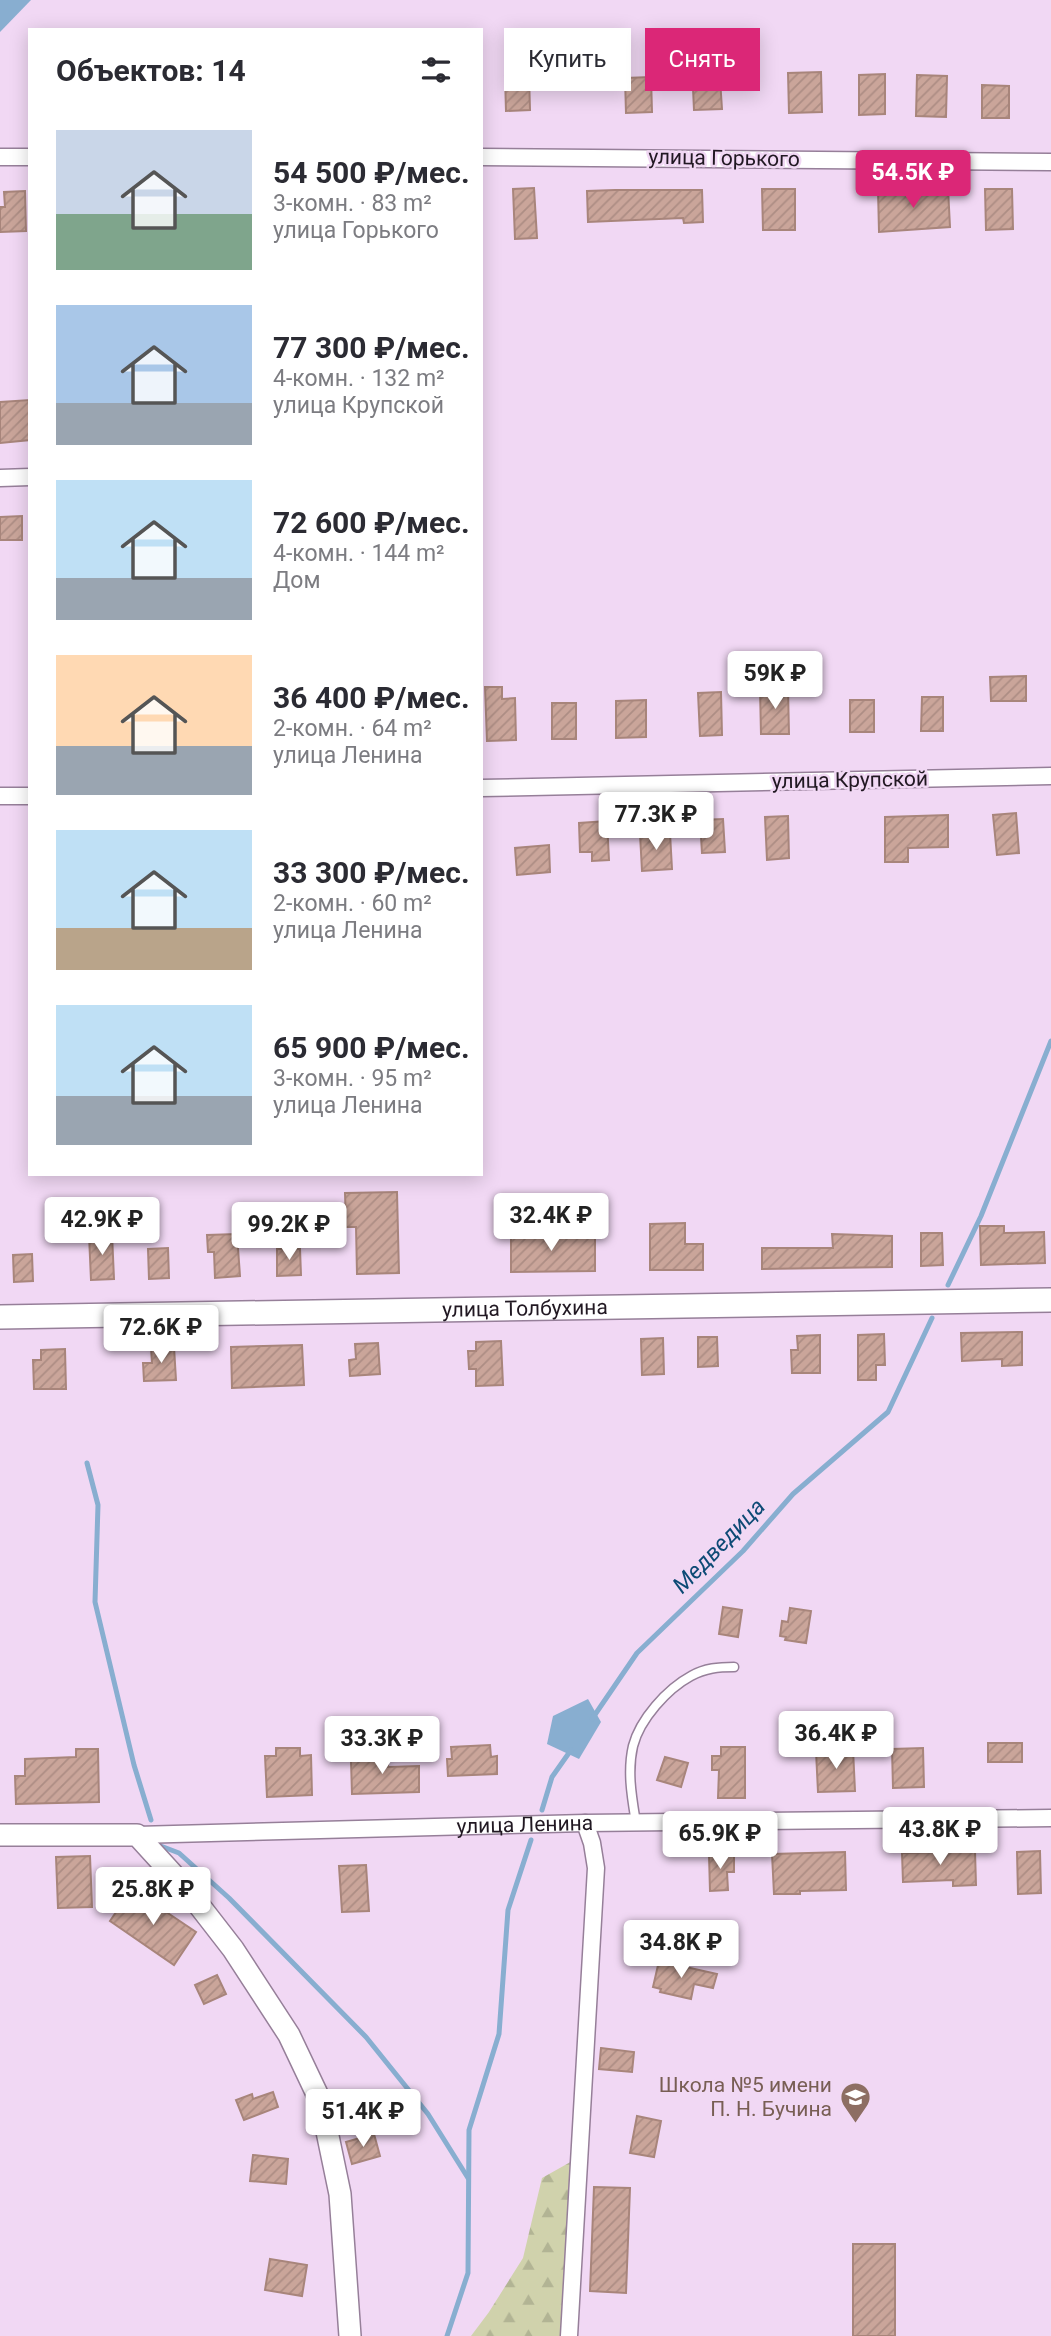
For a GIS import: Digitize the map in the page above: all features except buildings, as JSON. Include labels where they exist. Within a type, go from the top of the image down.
[{"type":"main road","name":"улица Толбухина","points":[[0,1317],[1051,1300]]},
{"type":"street","points":[[0,157],[28,157]]},
{"type":"street","name":"улица Горького","points":[[483,157],[1051,162]]},
{"type":"street","points":[[0,478],[28,477]]},
{"type":"street","name":"улица Крупской","points":[[483,788],[1051,776]]},
{"type":"street","points":[[0,796],[28,796]]},
{"type":"street","name":"улица Ленина","points":[[0,1835],[137,1835],[636,1823],[1051,1818]]},
{"type":"street","points":[[569,2336],[596,1868],[592,1843],[584,1824]]},
{"type":"street","points":[[137,1835],[188,1891],[233,1949],[289,2035],[317,2094],[340,2194],[350,2336]]},
{"type":"lane","points":[[636,1823],[629,1782],[633,1746],[647,1716],[669,1693],[691,1676],[713,1667],[734,1667]]},
{"type":"green space","points":[[574,2160],[564,2336],[471,2336],[523,2258],[542,2178]]},
{"type":"water","points":[[0,0],[31,0],[0,32]]},
{"type":"water","points":[[588,1699],[601,1722],[579,1759],[547,1744],[553,1716]]},
{"type":"waterway","name":"Медведица","points":[[948,1285],[981,1216],[1051,1041]]},
{"type":"waterway","name":"Медведица","points":[[592,1719],[637,1653],[743,1551],[793,1494],[888,1412],[932,1318]]},
{"type":"waterway","points":[[87,1463],[98,1505],[95,1602],[134,1765],[151,1820]]},
{"type":"waterway","name":"Медведица","points":[[542,1810],[552,1777],[571,1750]]},
{"type":"waterway","name":"Медведица","points":[[447,2336],[468,2273],[469,2130],[499,2034],[508,1910],[531,1840]]},
{"type":"waterway","points":[[158,1845],[179,1853],[229,1898],[366,2037],[428,2114],[468,2178]]},
{"type":"place","name":"Школа №5 имени П. Н. Бучина","points":[[855,2124]]}]
